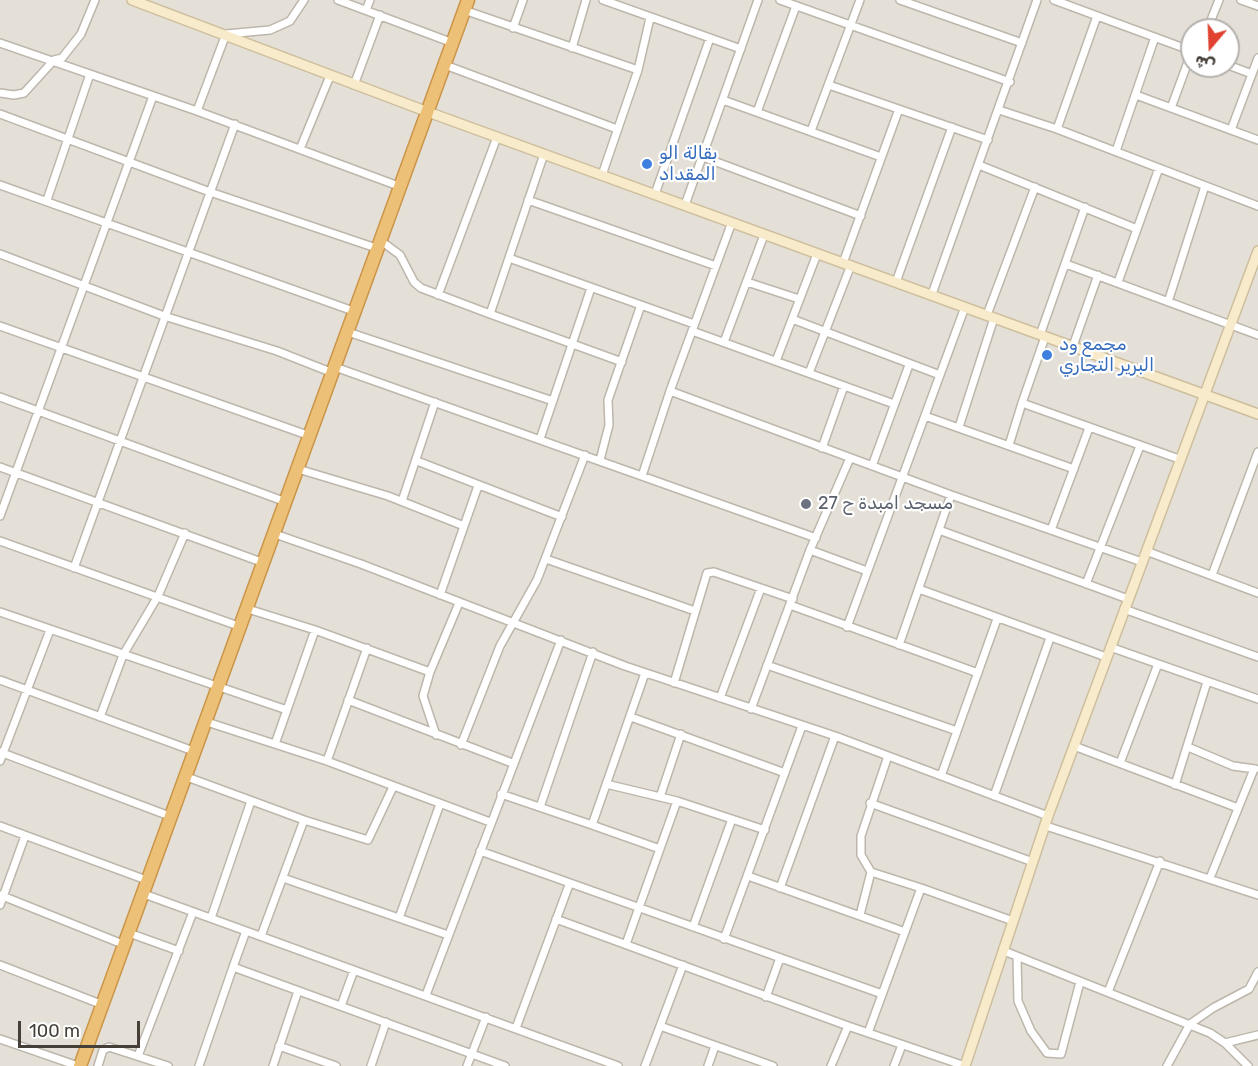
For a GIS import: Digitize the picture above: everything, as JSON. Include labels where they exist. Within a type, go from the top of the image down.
[{"type":"highway","points":[[79,1066],[220,687],[466,5]]},
{"type":"street","points":[[0,93],[14,95],[24,93],[54,60],[62,57],[81,34],[95,0]]},
{"type":"street","points":[[132,0],[226,34],[354,85],[1258,414]]},
{"type":"street","points":[[226,34],[270,30],[290,21],[304,0]]},
{"type":"street","points":[[338,0],[453,43]]},
{"type":"street","points":[[366,10],[370,0]]},
{"type":"street","points":[[513,28],[523,0]]},
{"type":"street","points":[[572,48],[586,0]]},
{"type":"street","points":[[603,0],[741,49]]},
{"type":"street","points":[[685,205],[758,0]]},
{"type":"street","points":[[780,0],[1010,82]]},
{"type":"street","points":[[811,131],[860,0]]},
{"type":"street","points":[[900,0],[1022,43]]},
{"type":"street","points":[[932,294],[1010,82],[1037,0]]},
{"type":"street","points":[[1054,0],[1180,46]]},
{"type":"street","points":[[1212,18],[1219,0]]},
{"type":"street","points":[[1242,0],[1258,6]]},
{"type":"street","points":[[466,5],[513,28],[638,70]]},
{"type":"street","points":[[757,112],[796,6]]},
{"type":"street","points":[[354,85],[380,15]]},
{"type":"street","points":[[1057,129],[1097,16]]},
{"type":"street","points":[[602,175],[638,70],[650,18]]},
{"type":"street","points":[[197,111],[226,34]]},
{"type":"street","points":[[1116,151],[1155,37]]},
{"type":"street","points":[[655,195],[710,38]]},
{"type":"street","points":[[0,44],[54,60],[234,124],[401,187]]},
{"type":"street","points":[[1231,130],[1258,58]]},
{"type":"street","points":[[445,65],[617,129]]},
{"type":"street","points":[[1240,70],[1252,74]]},
{"type":"street","points":[[47,200],[90,74]]},
{"type":"street","points":[[300,149],[330,76]]},
{"type":"street","points":[[1171,108],[1182,78]]},
{"type":"street","points":[[829,85],[988,140]]},
{"type":"street","points":[[1136,95],[1258,140]]},
{"type":"street","points":[[0,516],[153,96]]},
{"type":"street","points":[[723,100],[881,157]]},
{"type":"street","points":[[809,373],[825,332],[861,216],[899,109]]},
{"type":"street","points":[[999,110],[1057,129],[1258,206]]},
{"type":"street","points":[[0,114],[210,192],[380,245],[400,255],[414,282],[438,296],[622,362]]},
{"type":"street","points":[[74,568],[234,124]]},
{"type":"street","points":[[896,282],[952,127]]},
{"type":"street","points":[[438,296],[497,137]]},
{"type":"street","points":[[490,314],[544,154]]},
{"type":"street","points":[[703,157],[861,216]]},
{"type":"street","points":[[979,165],[1137,229]]},
{"type":"street","points":[[1118,282],[1159,168]]},
{"type":"street","points":[[0,185],[356,312]]},
{"type":"street","points":[[1168,302],[1205,186]]},
{"type":"street","points":[[959,427],[991,316],[1035,187]]},
{"type":"street","points":[[528,200],[716,266]]},
{"type":"street","points":[[1008,445],[1085,207]]},
{"type":"street","points":[[642,476],[670,391],[732,222]]},
{"type":"street","points":[[724,342],[764,235]]},
{"type":"street","points":[[556,919],[766,997],[965,1066],[1047,821],[1179,459],[1258,251]]},
{"type":"street","points":[[0,254],[164,316],[435,402],[816,538]]},
{"type":"street","points":[[776,361],[816,254]]},
{"type":"street","points":[[509,258],[641,305],[724,342],[894,404]]},
{"type":"street","points":[[1066,264],[1258,334]]},
{"type":"street","points":[[1073,346],[1098,275]]},
{"type":"street","points":[[747,282],[799,299]]},
{"type":"street","points":[[540,439],[591,288]]},
{"type":"street","points":[[600,460],[609,425],[608,400],[641,305]]},
{"type":"street","points":[[847,627],[965,307]]},
{"type":"street","points":[[792,319],[940,375]]},
{"type":"street","points":[[0,326],[141,378],[310,436]]},
{"type":"street","points":[[348,332],[553,401]]},
{"type":"street","points":[[872,466],[909,364]]},
{"type":"street","points":[[822,448],[844,386]]},
{"type":"street","points":[[670,391],[951,495],[1142,562]]},
{"type":"street","points":[[0,397],[286,502]]},
{"type":"street","points":[[402,501],[435,402]]},
{"type":"street","points":[[1022,403],[1179,459]]},
{"type":"street","points":[[925,416],[1074,469]]},
{"type":"street","points":[[1051,530],[1089,428]]},
{"type":"street","points":[[1086,584],[1140,446]]},
{"type":"street","points":[[1212,575],[1258,452]]},
{"type":"street","points":[[461,745],[511,623],[531,593],[546,559],[585,455]]},
{"type":"street","points":[[751,709],[810,550],[850,458]]},
{"type":"street","points":[[417,461],[562,517]]},
{"type":"street","points":[[0,467],[264,563]]},
{"type":"street","points":[[298,469],[402,501],[465,526]]},
{"type":"street","points":[[440,595],[478,486]]},
{"type":"street","points":[[899,645],[951,495]]},
{"type":"street","points":[[939,530],[1128,599]]},
{"type":"street","points":[[100,717],[123,656],[158,596],[185,533]]},
{"type":"street","points":[[274,534],[561,640],[645,674],[835,736],[994,796],[1047,821],[1258,895]]},
{"type":"street","points":[[0,541],[241,627]]},
{"type":"street","points":[[810,550],[867,571]]},
{"type":"street","points":[[1146,551],[1258,593]]},
{"type":"street","points":[[546,559],[695,611]]},
{"type":"street","points":[[674,683],[705,577],[709,572],[761,588],[847,627],[978,673]]},
{"type":"street","points":[[720,698],[761,588]]},
{"type":"street","points":[[919,589],[1106,657]]},
{"type":"street","points":[[436,735],[423,696],[430,672],[459,603]]},
{"type":"street","points":[[248,609],[315,630],[430,672]]},
{"type":"street","points":[[1124,609],[1258,657]]},
{"type":"street","points":[[0,612],[123,656],[287,710]]},
{"type":"street","points":[[941,776],[997,619]]},
{"type":"street","points":[[0,761],[50,630]]},
{"type":"street","points":[[274,744],[315,630]]},
{"type":"street","points":[[994,796],[1050,638]]},
{"type":"street","points":[[426,995],[512,763],[561,640]]},
{"type":"street","points":[[1110,647],[1258,699]]},
{"type":"street","points":[[327,761],[367,648]]},
{"type":"street","points":[[540,807],[592,652]]},
{"type":"street","points":[[1120,764],[1158,664]]},
{"type":"street","points":[[767,665],[957,731]]},
{"type":"street","points":[[592,825],[645,674]]},
{"type":"street","points":[[0,680],[196,752]]},
{"type":"street","points":[[1175,785],[1207,682]]},
{"type":"street","points":[[348,700],[512,763]]},
{"type":"street","points":[[631,717],[785,773]]},
{"type":"street","points":[[207,722],[327,761],[490,822]]},
{"type":"street","points":[[724,939],[802,726]]},
{"type":"street","points":[[660,797],[681,735]]},
{"type":"street","points":[[780,888],[835,736]]},
{"type":"street","points":[[1074,746],[1238,808]]},
{"type":"street","points":[[1188,747],[1233,766],[1256,769],[1210,878]]},
{"type":"street","points":[[2,753],[172,818]]},
{"type":"street","points":[[860,915],[870,872],[861,855],[860,844],[870,803],[888,756]]},
{"type":"street","points":[[187,777],[304,820],[368,840],[393,787]]},
{"type":"street","points":[[606,783],[677,801],[765,830]]},
{"type":"street","points":[[501,794],[660,849]]},
{"type":"street","points":[[211,918],[251,801]]},
{"type":"street","points":[[626,944],[677,801]]},
{"type":"street","points":[[870,803],[1033,862]]},
{"type":"street","points":[[399,918],[440,804]]},
{"type":"street","points":[[693,927],[732,819]]},
{"type":"street","points":[[261,936],[304,820]]},
{"type":"street","points":[[0,826],[149,881]]},
{"type":"street","points":[[0,905],[25,836]]},
{"type":"street","points":[[480,851],[569,885],[882,994]]},
{"type":"street","points":[[1108,992],[1160,861]]},
{"type":"street","points":[[870,872],[1013,921]]},
{"type":"street","points":[[748,876],[905,932]]},
{"type":"street","points":[[283,878],[448,935]]},
{"type":"street","points":[[516,1028],[569,885]]},
{"type":"street","points":[[868,1033],[921,888]]},
{"type":"street","points":[[144,894],[618,1066]]},
{"type":"street","points":[[2,896],[127,939],[178,951]]},
{"type":"street","points":[[138,1056],[193,912]]},
{"type":"street","points":[[199,1066],[246,931]]},
{"type":"street","points":[[1004,951],[1190,1024],[1226,1043],[1248,1066]]},
{"type":"street","points":[[1017,957],[1018,1001],[1036,1040],[1047,1053],[1061,1053],[1080,982]]},
{"type":"street","points":[[766,997],[780,958]]},
{"type":"street","points":[[0,965],[103,1005]]},
{"type":"street","points":[[645,1066],[683,965]]},
{"type":"street","points":[[233,967],[505,1066]]},
{"type":"street","points":[[341,1006],[354,970]]},
{"type":"street","points":[[1167,1066],[1190,1024],[1255,987],[1258,972]]},
{"type":"street","points":[[273,1066],[298,992]]},
{"type":"street","points":[[467,1066],[486,1017]]},
{"type":"street","points":[[371,1066],[386,1022]]},
{"type":"street","points":[[660,1026],[770,1066]]},
{"type":"street","points":[[831,1066],[848,1026]]},
{"type":"street","points":[[1226,1043],[1258,1035]]},
{"type":"street","points":[[0,1040],[79,1066]]},
{"type":"street","points":[[894,1066],[902,1045]]},
{"type":"street","points":[[279,1046],[335,1066]]},
{"type":"street","points":[[708,1066],[715,1046]]},
{"type":"street","points":[[98,1066],[106,1048],[168,1066]]},
{"type":"shaded area","points":[[0,0],[1258,0],[1258,1066],[0,1066]]},
{"type":"place","name":"بقالة الو المقداد","points":[[647,164]]},
{"type":"place","name":"مجمع ود البرير التجاري","points":[[1047,355]]},
{"type":"place","name":"مسجد امبدة ح 27","points":[[806,504]]}]
